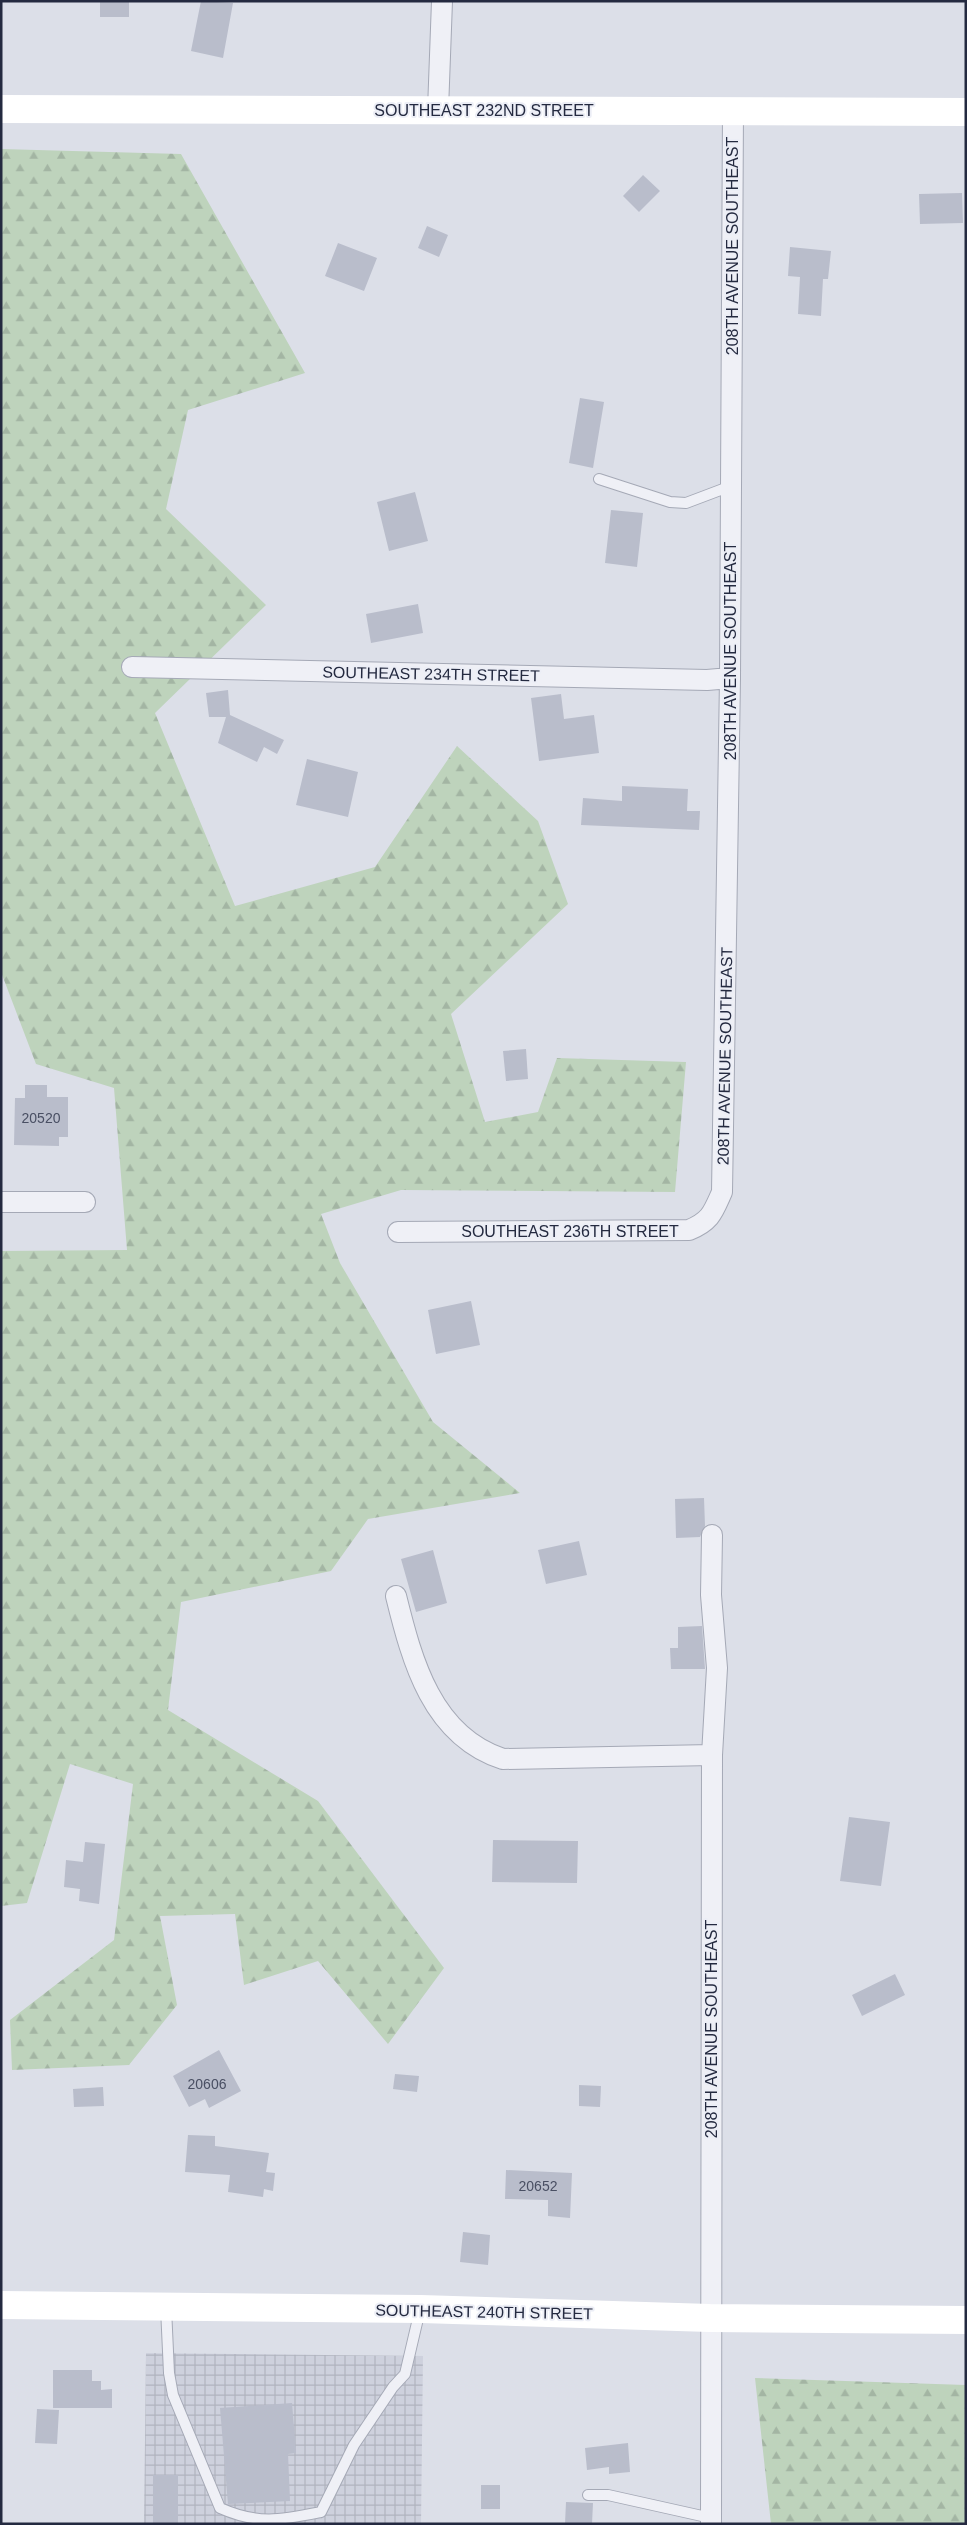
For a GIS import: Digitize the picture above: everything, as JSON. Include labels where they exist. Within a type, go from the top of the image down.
[{"type":"main road","name":"SOUTHEAST 232ND STREET","points":[[1,109],[966,112]]},
{"type":"main road","name":"SOUTHEAST 240TH STREET","points":[[1,2305],[420,2309],[710,2318],[966,2320]]},
{"type":"street","points":[[438,110],[442,1]]},
{"type":"street","name":"208TH AVENUE SOUTHEAST","points":[[722,1192],[730,678],[733,110]]},
{"type":"street","name":"SOUTHEAST 234TH STREET","points":[[132,667],[707,680],[730,678]]},
{"type":"street","name":"SOUTHEAST 236TH STREET","points":[[398,1232],[689,1230],[702,1225],[710,1218],[722,1192]]},
{"type":"street","points":[[1,1202],[85,1202]]},
{"type":"street","name":"208TH AVENUE SOUTHEAST","points":[[710,2521],[712,1754],[717,1668],[710,1595],[712,1535]]},
{"type":"street","points":[[396,1596],[410,1653],[424,1688],[465,1741],[483,1753],[503,1759],[712,1754]]},
{"type":"lane","points":[[599,479],[670,502],[686,503],[731,486]]},
{"type":"lane","points":[[166,2307],[169,2373],[173,2395],[220,2508],[238,2517],[268,2522],[321,2512],[354,2445],[393,2387],[404,2374],[420,2309]]},
{"type":"lane","points":[[588,2495],[608,2495],[710,2521]]},
{"type":"shaded area","points":[[146,2353],[423,2356],[421,2524],[144,2524]]},
{"type":"green space","points":[[1,149],[181,154],[305,373],[188,410],[166,509],[266,605],[155,713],[235,906],[375,867],[457,746],[538,821],[568,904],[451,1014],[485,1122],[538,1112],[557,1058],[686,1062],[675,1192],[401,1190],[321,1214],[340,1263],[433,1422],[520,1493],[368,1519],[331,1571],[181,1602],[168,1710],[318,1801],[444,1968],[388,2044],[318,1961],[244,1985],[235,1914],[160,1916],[177,2005],[129,2065],[12,2070],[10,2020],[114,1940],[133,1784],[70,1764],[27,1903],[1,1906],[1,1251],[127,1250],[114,1088],[36,1064],[1,972]]},
{"type":"green space","points":[[755,2378],[966,2385],[966,2524],[771,2524]]},
{"type":"building","points":[[100,1],[129,1],[129,17],[100,17]]},
{"type":"building","points":[[201,1],[233,3],[223,58],[191,51]]},
{"type":"building","points":[[643,175],[660,191],[639,212],[623,196]]},
{"type":"building","points":[[962,193],[963,223],[920,224],[919,194]]},
{"type":"building","points":[[427,226],[448,235],[439,257],[418,248]]},
{"type":"building","points":[[338,243],[377,258],[364,291],[325,276]]},
{"type":"building","points":[[790,247],[831,251],[828,279],[823,279],[821,316],[798,314],[800,277],[788,276]]},
{"type":"building","points":[[580,398],[604,402],[593,468],[569,463]]},
{"type":"building","points":[[415,492],[428,541],[389,551],[377,502]]},
{"type":"building","points":[[611,510],[643,513],[637,567],[605,563]]},
{"type":"building","points":[[418,604],[423,633],[371,643],[366,614]]},
{"type":"building","points":[[228,690],[230,715],[284,740],[277,754],[264,747],[257,762],[218,743],[226,717],[209,717],[206,693]]},
{"type":"building","points":[[561,694],[564,719],[594,715],[599,753],[539,761],[531,698]]},
{"type":"building","points":[[307,759],[358,772],[348,817],[296,805]]},
{"type":"building","points":[[622,786],[688,789],[687,811],[700,811],[699,830],[581,825],[583,798],[622,801]]},
{"type":"building","points":[[526,1049],[528,1079],[506,1081],[503,1051]]},
{"type":"building","points":[[25,1085],[47,1085],[47,1097],[68,1097],[68,1137],[59,1137],[59,1146],[14,1145],[15,1098],[25,1098]]},
{"type":"building","points":[[471,1301],[480,1345],[436,1354],[428,1310]]},
{"type":"building","points":[[704,1498],[705,1526],[700,1537],[676,1538],[675,1499]]},
{"type":"building","points":[[579,1541],[587,1575],[546,1584],[538,1550]]},
{"type":"building","points":[[433,1550],[447,1603],[416,1612],[401,1559]]},
{"type":"building","points":[[702,1626],[705,1669],[671,1669],[670,1648],[678,1648],[678,1627]]},
{"type":"building","points":[[849,1817],[890,1822],[881,1886],[840,1881]]},
{"type":"building","points":[[493,1840],[578,1841],[577,1883],[492,1882]]},
{"type":"building","points":[[85,1842],[105,1844],[99,1904],[79,1901],[80,1889],[64,1887],[66,1860],[83,1862]]},
{"type":"building","points":[[895,1974],[905,1995],[862,2016],[852,1995]]},
{"type":"building","points":[[219,2050],[241,2091],[209,2108],[205,2099],[189,2107],[173,2076]]},
{"type":"building","points":[[395,2074],[419,2076],[417,2092],[393,2089]]},
{"type":"building","points":[[579,2085],[601,2086],[600,2107],[579,2106]]},
{"type":"building","points":[[103,2087],[104,2106],[74,2107],[73,2089]]},
{"type":"building","points":[[188,2135],[215,2136],[215,2146],[269,2153],[266,2172],[275,2173],[273,2191],[264,2189],[263,2197],[228,2192],[230,2175],[185,2172]]},
{"type":"building","points":[[506,2170],[572,2173],[570,2218],[548,2216],[548,2200],[505,2199]]},
{"type":"building","points":[[463,2232],[490,2235],[488,2265],[460,2262]]},
{"type":"building","points":[[53,2370],[92,2370],[92,2381],[101,2381],[101,2390],[112,2389],[112,2408],[53,2408]]},
{"type":"building","points":[[292,2403],[296,2453],[288,2454],[290,2501],[228,2504],[220,2408]]},
{"type":"building","points":[[37,2409],[59,2410],[57,2444],[35,2443]]},
{"type":"building","points":[[628,2443],[630,2472],[609,2474],[609,2467],[587,2470],[585,2448]]},
{"type":"building","points":[[153,2475],[178,2475],[178,2524],[153,2524]]},
{"type":"building","points":[[481,2485],[500,2485],[500,2509],[481,2509]]},
{"type":"building","points":[[566,2502],[593,2503],[592,2524],[565,2524]]}]
